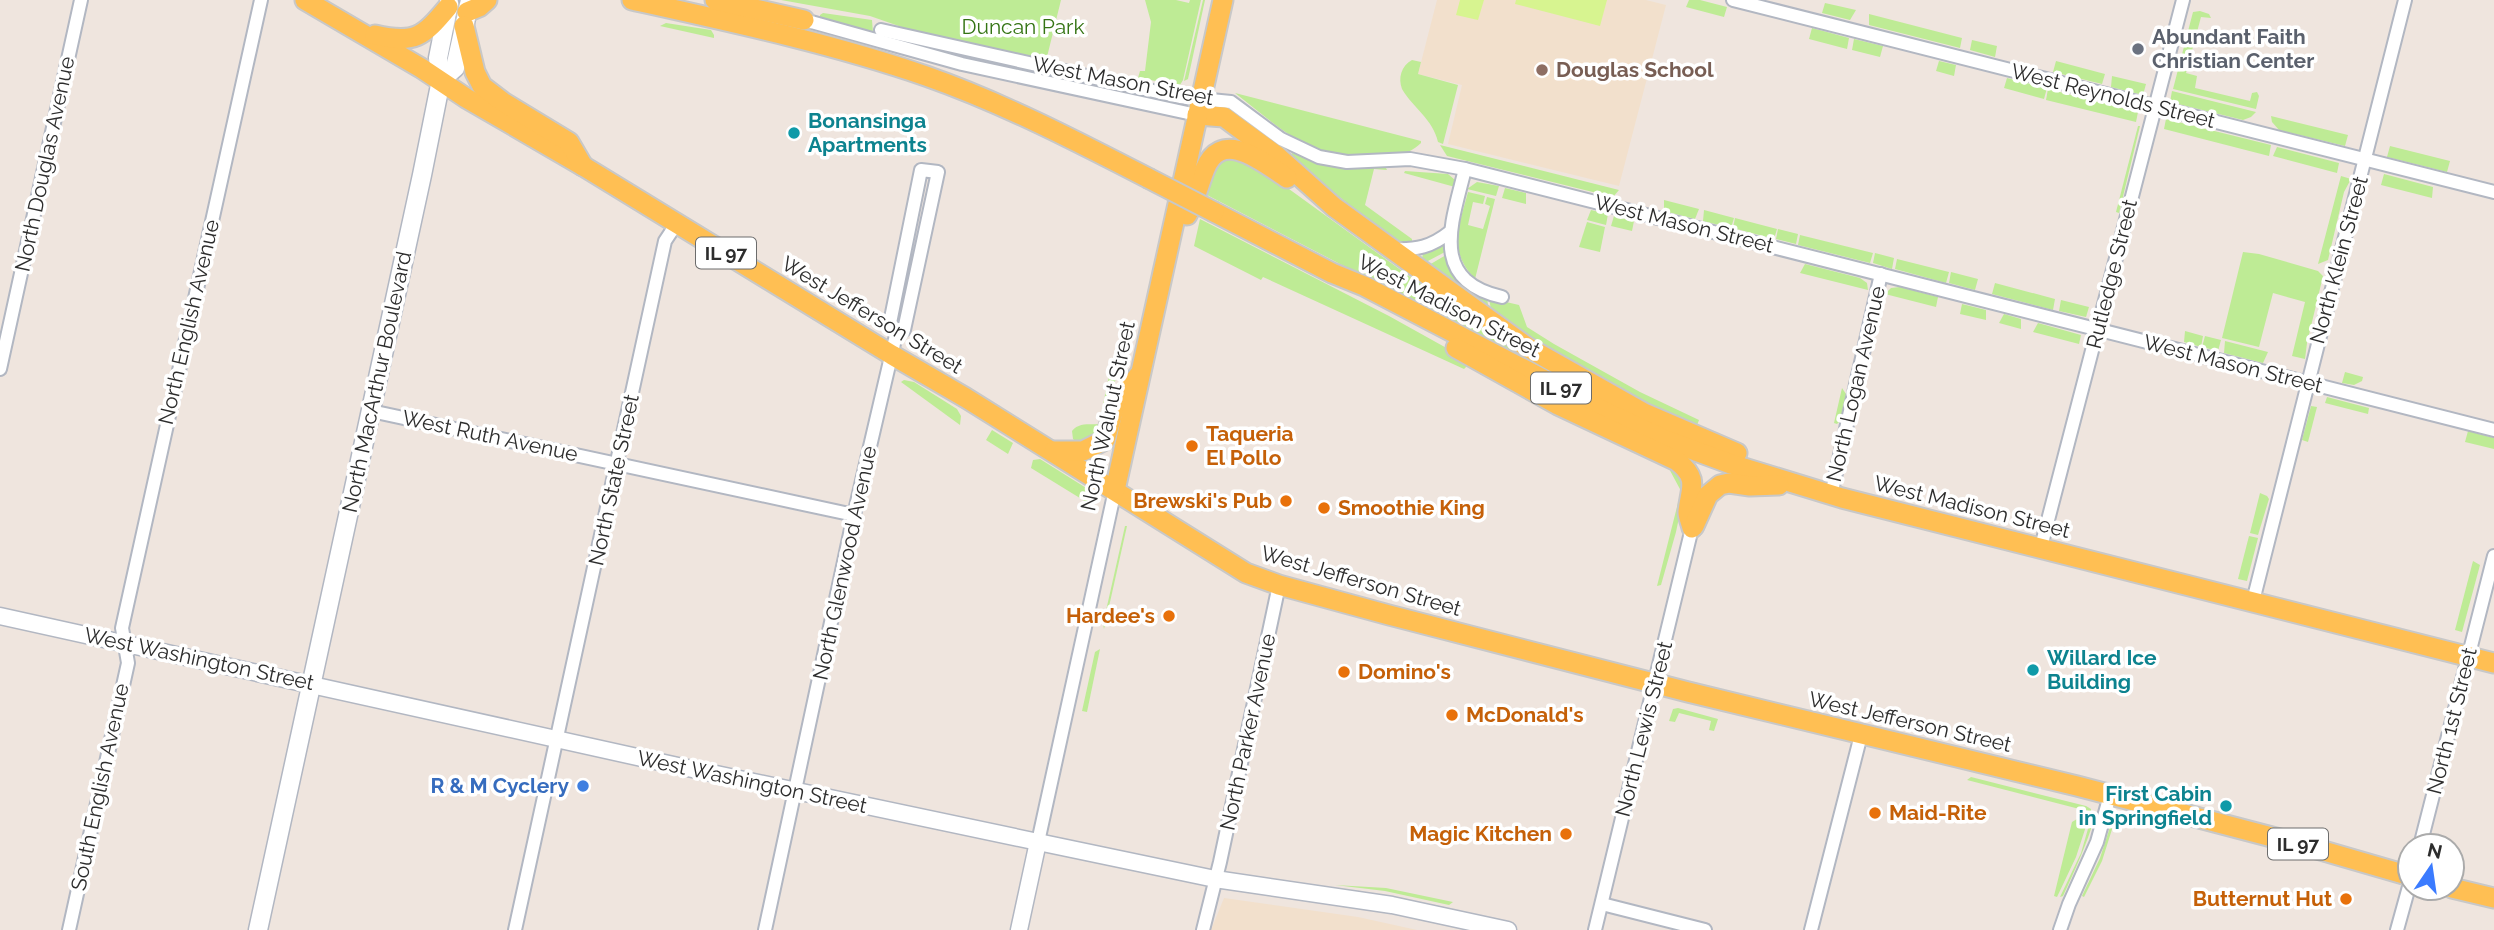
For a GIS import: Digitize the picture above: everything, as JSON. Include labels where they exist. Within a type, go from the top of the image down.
[{"type":"main road","name":"West Jefferson Street","points":[[305,0],[677,223],[1240,569],[1279,585],[1656,684],[2110,795],[2396,872]]},
{"type":"main road","points":[[363,33],[398,38],[418,37],[460,9],[479,7],[487,0]]},
{"type":"main road","name":"West Madison Street","points":[[632,0],[849,50],[927,76],[1053,130],[1332,273],[1364,286],[1604,411],[1666,440],[1831,495],[2468,656]]},
{"type":"main road","points":[[715,0],[804,20]]},
{"type":"main road","name":"North Walnut Street","points":[[1115,491],[1223,0]]},
{"type":"main road","points":[[460,9],[475,72],[482,86],[569,142],[583,166]]},
{"type":"main road","name":"North MacArthur Boulevard","points":[[258,930],[441,80],[455,68],[460,9]]},
{"type":"main road","points":[[1199,108],[1224,117],[1277,156],[1334,207]]},
{"type":"main road","points":[[1171,239],[1189,212],[1210,160],[1225,150],[1238,149],[1246,152],[1334,207],[1490,322],[1567,372],[1644,413],[1778,469],[1798,485]]},
{"type":"main road","points":[[1332,273],[1408,321],[1546,398],[1677,461],[1693,483],[1688,514],[1692,528]]},
{"type":"main road","points":[[1049,450],[1083,452],[1105,440],[1115,406],[1142,371]]},
{"type":"main road","points":[[1692,528],[1700,517],[1708,495],[1720,485],[1798,485]]},
{"type":"main road","name":"IL 97","points":[[2468,656],[2494,663]]},
{"type":"main road","points":[[2466,891],[2494,898]]},
{"type":"street","name":"North Douglas Avenue","points":[[0,369],[81,0]]},
{"type":"street","name":"North English Avenue","points":[[126,643],[122,628],[261,0]]},
{"type":"street","name":"West Reynolds Street","points":[[1732,0],[2494,192]]},
{"type":"street","name":"Rutledge Street","points":[[2041,547],[2183,0]]},
{"type":"street","name":"North Klein Street","points":[[2253,601],[2405,0]]},
{"type":"street","name":"West Mason Street","points":[[804,20],[962,64],[1199,108],[1219,99],[1231,102],[1281,139],[1319,157],[1347,162],[1394,158],[1465,169],[2494,430]]},
{"type":"street","name":"West Mason Street","points":[[881,30],[1199,108]]},
{"type":"street","points":[[1465,169],[1450,232],[1452,259],[1460,274],[1473,286],[1502,297]]},
{"type":"street","name":"North Glenwood Avenue","points":[[765,930],[892,355],[896,335],[890,323],[922,170],[938,173],[904,330],[896,335]]},
{"type":"street","name":"North State Street","points":[[515,930],[665,241],[677,223]]},
{"type":"street","points":[[1392,249],[1419,250],[1437,242],[1450,232]]},
{"type":"street","name":"North Logan Avenue","points":[[1831,495],[1881,274]]},
{"type":"street","name":"West Ruth Avenue","points":[[371,411],[855,515]]},
{"type":"street","name":"North Walnut Street","points":[[1038,842],[1115,491]]},
{"type":"street","name":"North Lewis Street","points":[[1595,930],[1692,528]]},
{"type":"street","name":"North 1st Street","points":[[2424,832],[2494,556]]},
{"type":"street","name":"North Parker Avenue","points":[[1203,930],[1279,585]]},
{"type":"street","name":"West Washington Street","points":[[0,616],[795,791],[1215,879],[1392,905],[1508,930]]},
{"type":"street","name":"South English Avenue","points":[[69,930],[128,663],[126,643]]},
{"type":"street","points":[[1811,930],[1861,735]]},
{"type":"street","points":[[2060,930],[2097,842],[2110,795]]},
{"type":"street","points":[[1019,930],[1038,842]]},
{"type":"street","points":[[2398,930],[2405,902]]},
{"type":"street","points":[[1602,904],[1705,930]]},
{"type":"shaded area","points":[[1437,0],[1646,0],[1666,5],[1619,186],[1448,144],[1462,85],[1418,74]]},
{"type":"shaded area","points":[[1224,898],[1358,917],[1417,930],[1211,930]]},
{"type":"green space","name":"Duncan Park","points":[[781,0],[1061,0],[1046,61],[916,32],[870,16]]},
{"type":"green space","points":[[1145,0],[1176,0],[1189,3],[1190,0],[1201,0],[1180,85],[1138,78],[1140,71],[1145,71],[1151,22]]},
{"type":"green space","points":[[1203,0],[1188,79],[1184,81]]},
{"type":"green space","points":[[1460,0],[1484,0],[1478,20],[1456,15]]},
{"type":"green space","points":[[1516,0],[1607,0],[1600,26],[1515,4]]},
{"type":"green space","points":[[1689,0],[1727,7],[1724,17],[1686,7]]},
{"type":"green space","points":[[1825,3],[1856,10],[1850,20],[1822,13]]},
{"type":"green space","points":[[2193,12],[2209,14],[2211,18],[2201,17],[2186,73],[2197,76],[2195,88],[2250,101],[2252,93],[2257,92],[2259,96],[2256,109],[2173,89]]},
{"type":"green space","points":[[823,13],[872,20],[873,33],[820,19]]},
{"type":"green space","points":[[1869,14],[1962,38],[1960,48],[1869,25]]},
{"type":"green space","points":[[666,23],[711,30],[714,38],[660,26]]},
{"type":"green space","points":[[1812,28],[1849,38],[1847,49],[1809,39]]},
{"type":"green space","points":[[1854,39],[1883,46],[1880,57],[1852,50]]},
{"type":"green space","points":[[1972,40],[1997,46],[1995,57],[1970,50]]},
{"type":"green space","points":[[1412,60],[1421,62],[1418,74],[1458,85],[1443,144],[1438,142],[1432,127],[1402,89],[1401,73]]},
{"type":"green space","points":[[1939,61],[1956,65],[1954,76],[1936,71]]},
{"type":"green space","points":[[2056,61],[2105,74],[2102,84],[2053,72]]},
{"type":"green space","points":[[2112,76],[2146,84],[2143,95],[2111,87]]},
{"type":"green space","points":[[2007,78],[2047,88],[2044,99],[2004,88]]},
{"type":"green space","points":[[2048,89],[2138,112],[2136,122],[2046,100]]},
{"type":"green space","points":[[2172,91],[2256,112],[2243,120],[2170,102]]},
{"type":"green space","points":[[1235,93],[1421,143],[1402,154],[1336,154],[1301,142]]},
{"type":"green space","points":[[2271,116],[2348,135],[2345,146],[2279,130],[2272,122]]},
{"type":"green space","points":[[2166,119],[2271,145],[2269,156],[2164,129]]},
{"type":"green space","points":[[2140,126],[2119,213],[2116,212]]},
{"type":"green space","points":[[1440,145],[1619,190],[1613,197],[1447,156]]},
{"type":"green space","points":[[2390,146],[2450,161],[2447,172],[2387,157]]},
{"type":"green space","points":[[2277,147],[2339,163],[2337,173],[2273,156]]},
{"type":"green space","points":[[1292,153],[1326,165],[1386,168],[1387,170],[1374,169],[1365,205],[1412,239],[1412,244],[1395,240],[1289,158]]},
{"type":"green space","points":[[1231,158],[1253,163],[1416,281],[1417,279],[1612,405],[1207,195],[1213,172],[1220,163]]},
{"type":"green space","points":[[1404,173],[1448,174],[1455,180],[1455,187]]},
{"type":"green space","points":[[2384,174],[2433,187],[2432,198],[2381,185]]},
{"type":"green space","points":[[2341,176],[2351,179],[2344,192],[2328,260],[2318,264]]},
{"type":"green space","points":[[1477,182],[1499,186],[1496,196],[1467,189]]},
{"type":"green space","points":[[1505,188],[1526,193],[1526,204],[1502,198]]},
{"type":"green space","points":[[1468,192],[1485,196],[1483,204],[1473,202],[1468,225],[1483,229],[1490,206],[1485,204],[1487,197],[1495,199],[1475,279],[1466,268],[1458,248],[1459,227]]},
{"type":"green space","points":[[1664,200],[1699,209],[1695,219],[1664,211]]},
{"type":"green space","points":[[1591,210],[1608,214],[1606,225],[1587,220]]},
{"type":"green space","points":[[1704,210],[1734,218],[1731,228],[1703,221]]},
{"type":"green space","points":[[1614,216],[1634,221],[1632,231],[1611,226]]},
{"type":"green space","points":[[1735,218],[1777,229],[1774,239],[1733,228]]},
{"type":"green space","points":[[1200,219],[1389,316],[1556,409],[1676,467],[1685,489],[1661,585],[1657,586],[1681,491],[1667,465],[1595,433],[1467,366],[1464,369],[1263,277],[1261,280],[1194,246]]},
{"type":"green space","points":[[1587,222],[1605,227],[1600,252],[1579,247]]},
{"type":"green space","points":[[1778,229],[1798,234],[1796,244],[1776,239]]},
{"type":"green space","points":[[1800,235],[1873,253],[1870,263],[1798,245]]},
{"type":"green space","points":[[1443,243],[1445,252],[1426,262],[1422,259],[1423,253]]},
{"type":"green space","points":[[2243,252],[2318,271],[2323,276],[2305,359],[2292,356],[2305,302],[2273,293],[2259,347],[2222,338]]},
{"type":"green space","points":[[1875,253],[1894,258],[1892,269],[1873,263]]},
{"type":"green space","points":[[1446,255],[1461,281],[1487,298],[1489,311],[1429,265]]},
{"type":"green space","points":[[1897,259],[1949,272],[1946,283],[1895,269]]},
{"type":"green space","points":[[1805,264],[1860,278],[1867,283],[1868,290],[1800,273]]},
{"type":"green space","points":[[1951,272],[1978,279],[1975,290],[1949,283]]},
{"type":"green space","points":[[1995,283],[2055,299],[2053,310],[1992,294]]},
{"type":"green space","points":[[1900,287],[1938,297],[1936,307],[1885,294],[1891,288]]},
{"type":"green space","points":[[1489,298],[1519,305],[1527,327],[1640,392],[1699,420],[1696,428],[1642,403],[1565,359],[1491,310]]},
{"type":"green space","points":[[2061,300],[2089,307],[2086,317],[2059,311]]},
{"type":"green space","points":[[1962,304],[1986,310],[1986,320],[1960,314]]},
{"type":"green space","points":[[2004,314],[2021,319],[2021,329],[1999,323]]},
{"type":"green space","points":[[2038,323],[2081,335],[2079,344],[2033,332]]},
{"type":"green space","points":[[2185,331],[2203,336],[2201,347],[2184,342]]},
{"type":"green space","points":[[2205,336],[2221,340],[2218,351],[2202,347]]},
{"type":"green space","points":[[2225,341],[2268,352],[2263,363],[2224,353]]},
{"type":"green space","points":[[1114,363],[1120,365],[1100,430],[1083,441],[1076,442],[1072,431],[1075,428],[1099,424],[1111,366]]},
{"type":"green space","points":[[2345,372],[2363,377],[2362,381],[2354,385],[2342,383]]},
{"type":"green space","points":[[901,382],[914,382],[957,409],[961,416],[960,425]]},
{"type":"green space","points":[[1842,388],[1846,394],[1837,424],[1834,423]]},
{"type":"green space","points":[[2327,397],[2369,408],[2368,414],[2325,403]]},
{"type":"green space","points":[[2311,406],[2317,407],[2308,442],[2302,440]]},
{"type":"green space","points":[[992,430],[1013,443],[1008,454],[986,440]]},
{"type":"green space","points":[[2468,431],[2494,438],[2494,449],[2465,442]]},
{"type":"green space","points":[[1040,459],[1091,491],[1088,503],[1031,468],[1033,460]]},
{"type":"green space","points":[[2260,493],[2269,499],[2258,535],[2250,533]]},
{"type":"green space","points":[[1127,526],[1104,629],[1103,624]]},
{"type":"green space","points":[[2249,536],[2258,538],[2247,581],[2238,579]]},
{"type":"green space","points":[[2473,561],[2480,565],[2462,632],[2455,630]]},
{"type":"green space","points":[[1100,649],[1087,712],[1082,711],[1095,652]]},
{"type":"green space","points":[[1673,709],[1718,719],[1714,731],[1709,730],[1711,721],[1679,713],[1675,722],[1669,721]]},
{"type":"green space","points":[[1971,777],[2086,806],[2091,812],[1967,780]]},
{"type":"green space","points":[[2079,812],[2090,814],[2076,857],[2057,897],[2054,896],[2072,822],[2077,819]]},
{"type":"green space","points":[[2092,815],[2095,816],[2085,847],[2063,896],[2060,897],[2081,853]]},
{"type":"green space","points":[[2112,821],[2114,823],[2102,861],[2084,897],[2082,896],[2100,858]]},
{"type":"green space","points":[[1335,885],[1386,888],[1453,902],[1449,905],[1385,891]]},
{"type":"place","name":"Abundant Faith Christian Center","points":[[2138,49]]},
{"type":"place","name":"Douglas School","points":[[1542,70]]},
{"type":"place","name":"Bonansinga Apartments","points":[[794,133]]},
{"type":"place","name":"Taqueria El Pollo","points":[[1192,446]]},
{"type":"place","name":"Brewski's Pub","points":[[1286,501]]},
{"type":"place","name":"Smoothie King","points":[[1324,508]]},
{"type":"place","name":"Hardee's","points":[[1169,616]]},
{"type":"place","name":"Willard Ice Building","points":[[2033,670]]},
{"type":"place","name":"Domino's","points":[[1344,672]]},
{"type":"place","name":"McDonald's","points":[[1452,715]]},
{"type":"place","name":"R & M Cyclery","points":[[583,786]]},
{"type":"place","name":"First Cabin in Springfield","points":[[2226,806]]},
{"type":"place","name":"Maid-Rite","points":[[1875,813]]},
{"type":"place","name":"Magic Kitchen","points":[[1566,834]]},
{"type":"place","name":"Butternut Hut","points":[[2346,899]]}]
